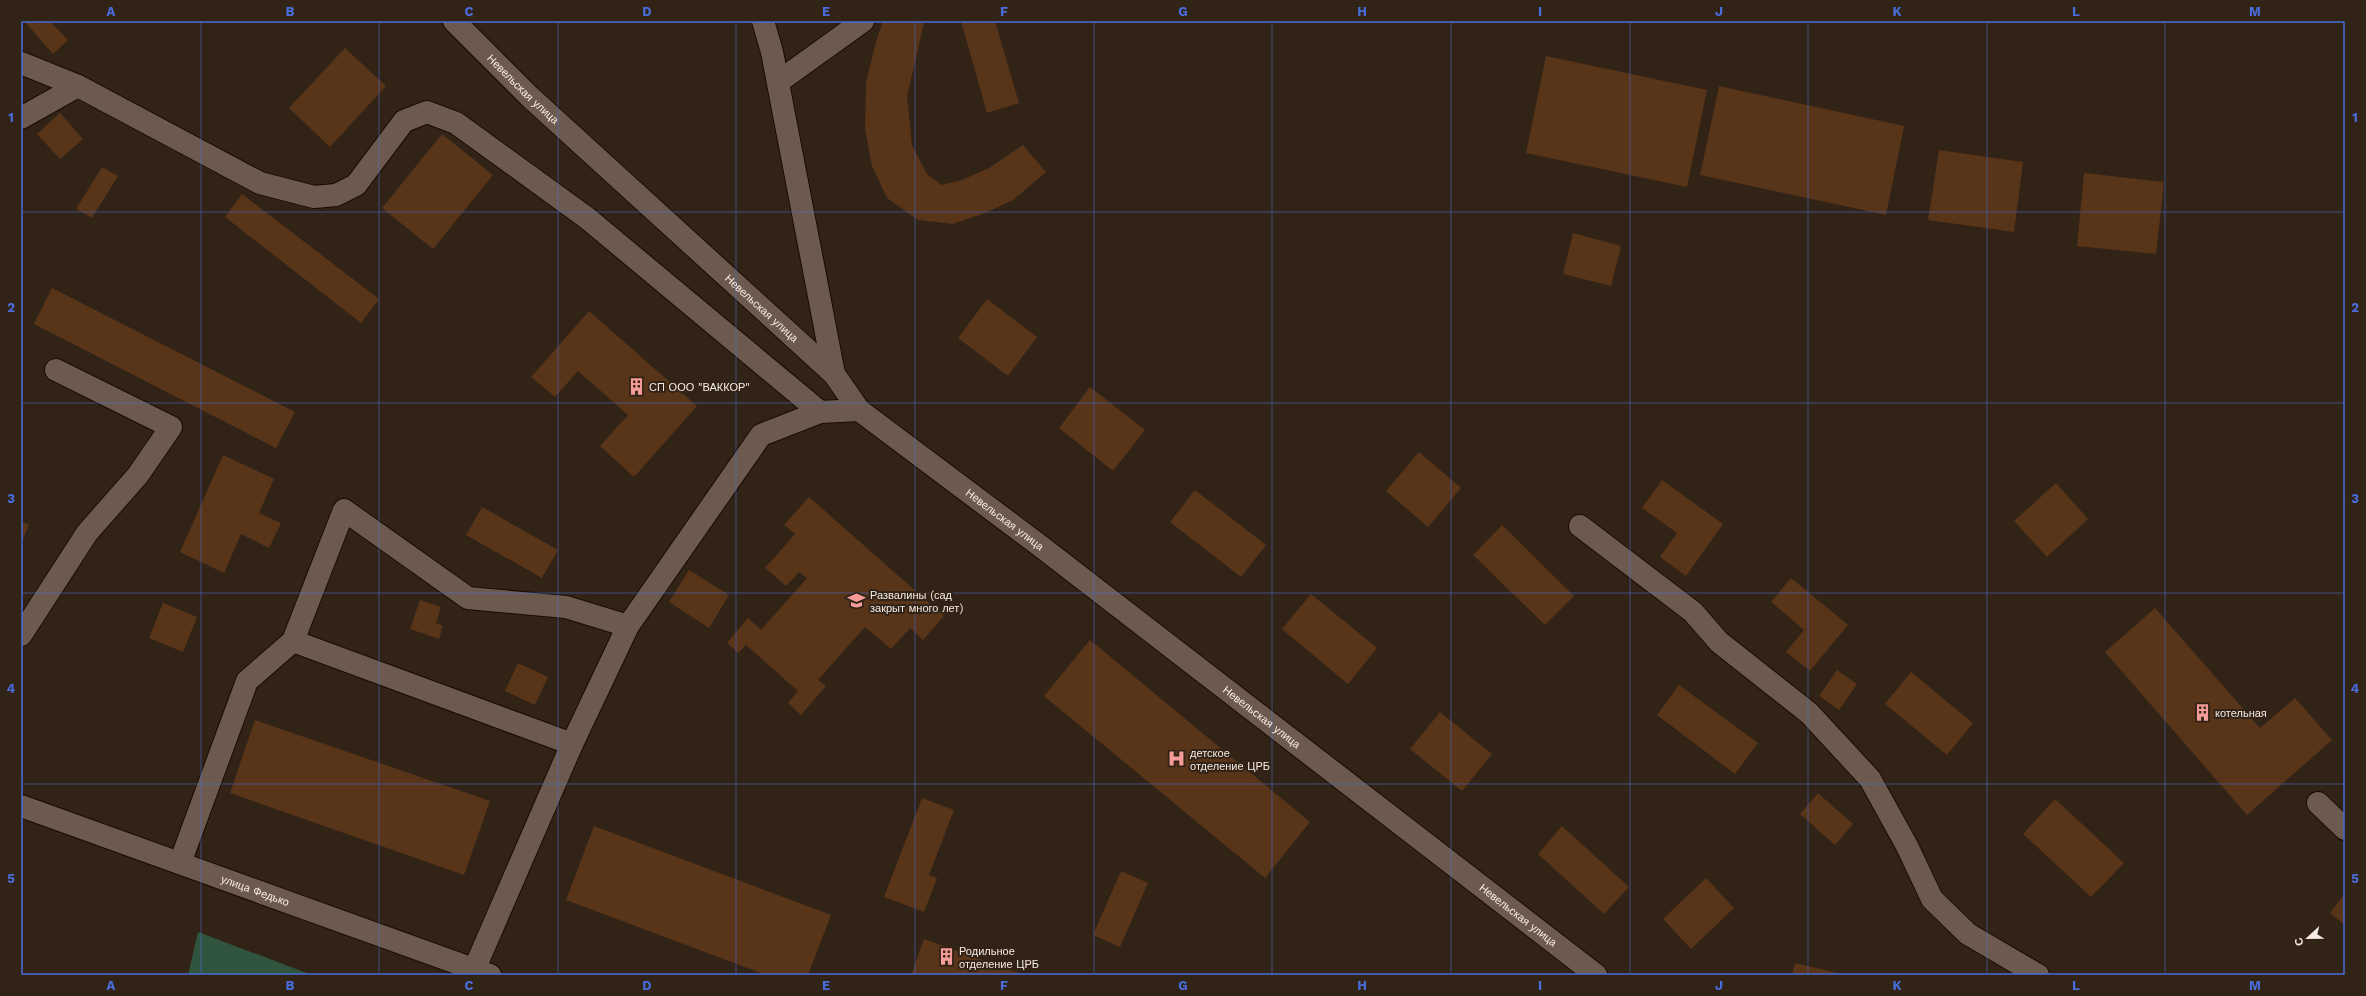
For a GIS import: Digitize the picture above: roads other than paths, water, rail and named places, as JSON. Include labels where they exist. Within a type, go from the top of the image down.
[{"type":"street","name":"Невельская улица","points":[[454,21],[530,98],[834,374],[860,410],[1039,545],[1596,975]]},
{"type":"street","points":[[763,21],[778,82],[834,374]]},
{"type":"street","points":[[778,82],[863,21]]},
{"type":"street","points":[[21,63],[78,86],[260,183],[314,197],[336,194],[356,185],[404,121],[427,112],[456,122],[587,218],[820,412]]},
{"type":"street","points":[[21,118],[78,86]]},
{"type":"street","points":[[21,635],[87,533],[138,475],[171,427],[56,370]]},
{"type":"street","points":[[482,972],[572,744],[628,626],[761,436],[820,412],[860,410]]},
{"type":"street","points":[[180,863],[247,681],[293,641],[344,510],[468,598],[566,607],[628,626]]},
{"type":"street","points":[[1580,526],[1693,612],[1719,642],[1809,712],[1870,779],[1907,846],[1932,899],[1968,934],[2038,975]]},
{"type":"street","points":[[293,641],[572,744]]},
{"type":"street","points":[[2318,803],[2345,829]]},
{"type":"street","name":"улица Федько","points":[[21,806],[482,972]]},
{"type":"place","name":"СП ООО \"ВАККОР\"","points":[[636,387]]},
{"type":"place","name":"Развалины (сад закрыт много лет)","points":[[857,601]]},
{"type":"place","name":"котельная","points":[[2202,713]]},
{"type":"place","name":"детское отделение ЦРБ","points":[[1177,759]]},
{"type":"place","name":"Родильное отделение ЦРБ","points":[[946,957]]}]
